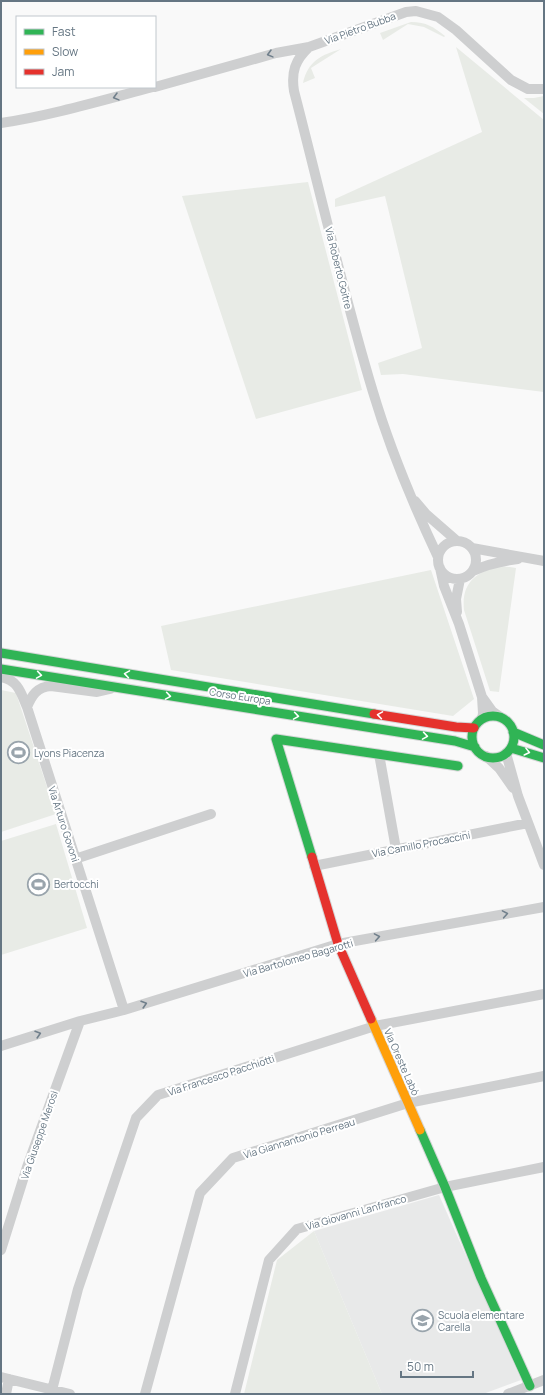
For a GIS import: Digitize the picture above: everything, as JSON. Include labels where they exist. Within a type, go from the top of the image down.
[{"type":"main road","name":"Corso Europa","points":[[1,654],[449,726],[474,728]]},
{"type":"main road","name":"Corso Europa","points":[[1,669],[455,741],[475,747],[486,756]]},
{"type":"main road","points":[[475,747],[472,734],[474,728],[482,719],[490,716],[499,716],[508,722],[513,732],[513,743],[509,750],[497,757],[486,756]]},
{"type":"main road","points":[[513,732],[544,745]]},
{"type":"main road","name":"Via Oreste Labò","points":[[379,754],[276,739],[338,944],[446,1188],[481,1278],[530,1386]]},
{"type":"main road","points":[[509,750],[544,758]]},
{"type":"main road","points":[[379,754],[458,766]]},
{"type":"street","name":"Via Pietro Bubba","points":[[156,86],[276,53],[308,47],[406,12],[416,10],[438,17],[456,30],[511,80],[528,88],[544,89]]},
{"type":"street","name":"Via Roberto Goitre","points":[[308,47],[302,53],[293,72],[294,91],[355,330],[373,393],[408,490],[438,557]]},
{"type":"street","name":"Via Pietro Bubba","points":[[1,124],[53,113],[150,88]]},
{"type":"street","name":"Via Roberto Goitre","points":[[408,490],[426,514],[457,541]]},
{"type":"street","points":[[440,568],[448,577],[454,579],[460,579],[470,575],[476,565],[475,553],[468,544],[457,541],[443,547],[438,557],[440,568],[444,586],[459,624],[482,697],[482,719]]},
{"type":"street","points":[[472,548],[544,560]]},
{"type":"street","points":[[473,571],[497,562],[528,558]]},
{"type":"street","points":[[459,624],[456,599],[460,579]]},
{"type":"street","name":"Via Arturo Govoni","points":[[1,677],[12,681],[19,690],[27,706],[124,1010]]},
{"type":"street","points":[[27,706],[33,695],[46,686],[97,692],[117,688]]},
{"type":"street","points":[[482,697],[492,711],[499,716]]},
{"type":"street","points":[[509,750],[518,796],[544,865]]},
{"type":"street","points":[[379,754],[396,849]]},
{"type":"street","points":[[486,756],[499,768],[518,796]]},
{"type":"street","points":[[75,859],[211,814]]},
{"type":"street","name":"Via Camillo Procaccini","points":[[314,866],[528,823]]},
{"type":"street","name":"Via Bartolomeo Bagarotti","points":[[80,1021],[124,1010],[338,944],[544,906]]},
{"type":"street","name":"Via Francesco Pacchiotti","points":[[52,1390],[78,1289],[136,1118],[158,1095],[375,1026],[544,994]]},
{"type":"street","points":[[1,1046],[80,1021]]},
{"type":"street","name":"Via Giuseppe Merosi","points":[[1,1250],[27,1167],[80,1021]]},
{"type":"street","name":"Via Giannantonio Perreau","points":[[145,1394],[200,1193],[233,1158],[408,1103],[544,1076]]},
{"type":"street","name":"Via Giovanni Lanfranco","points":[[235,1394],[269,1260],[297,1229],[446,1188],[544,1167]]},
{"type":"street","points":[[6,1394],[5,1378],[70,1394]]},
{"type":"street","points":[[508,1394],[544,1380]]},
{"type":"shaded area","points":[[411,22],[430,26],[445,36],[444,37],[424,27],[408,24],[383,40],[380,33]]},
{"type":"shaded area","points":[[456,47],[544,120],[544,392],[403,374],[381,375],[378,363],[422,348],[385,196],[335,207],[335,199],[482,132]]},
{"type":"shaded area","points":[[341,49],[311,68],[315,78],[303,83],[308,69],[316,60]]},
{"type":"shaded area","points":[[544,96],[544,114],[524,98],[534,98]]},
{"type":"shaded area","points":[[308,182],[362,390],[256,419],[182,196]]},
{"type":"shaded area","points":[[502,566],[516,568],[499,692],[490,691],[464,610],[464,600],[465,592],[472,579],[485,571]]},
{"type":"shaded area","points":[[431,570],[474,699],[453,716],[171,670],[161,626]]},
{"type":"shaded area","name":"Lyons Piacenza","points":[[1,690],[16,693],[56,814],[1,832]]},
{"type":"shaded area","name":"Bertocchi","points":[[56,824],[87,928],[1,955],[1,841]]},
{"type":"shaded area","name":"Scuola elementare Carella","points":[[439,1195],[521,1380],[483,1394],[382,1394],[314,1231]]},
{"type":"shaded area","points":[[314,1231],[382,1394],[244,1394],[277,1260]]},
{"type":"traffic: fast","points":[[1,653],[374,714]]},
{"type":"traffic: fast","points":[[1,669],[455,741],[475,747]]},
{"type":"traffic: fast","points":[[493,716],[508,722],[514,737],[508,752],[493,758],[478,752],[472,737],[478,722],[493,716]]},
{"type":"traffic: fast","points":[[513,732],[544,745]]},
{"type":"traffic: fast","points":[[312,857],[276,739],[458,766]]},
{"type":"traffic: fast","points":[[511,748],[544,758]]},
{"type":"traffic: fast","points":[[420,1130],[445,1187],[481,1278],[530,1386]]},
{"type":"traffic: slow","points":[[371,1019],[420,1130]]},
{"type":"traffic: jam","points":[[374,714],[456,727],[474,728]]},
{"type":"traffic: jam","points":[[312,857],[338,944],[371,1019]]},
{"type":"place","name":"Lyons Piacenza","points":[[19,753]]},
{"type":"place","name":"Bertocchi","points":[[38,884]]},
{"type":"place","name":"Scuola elementare Carella","points":[[423,1321]]}]
